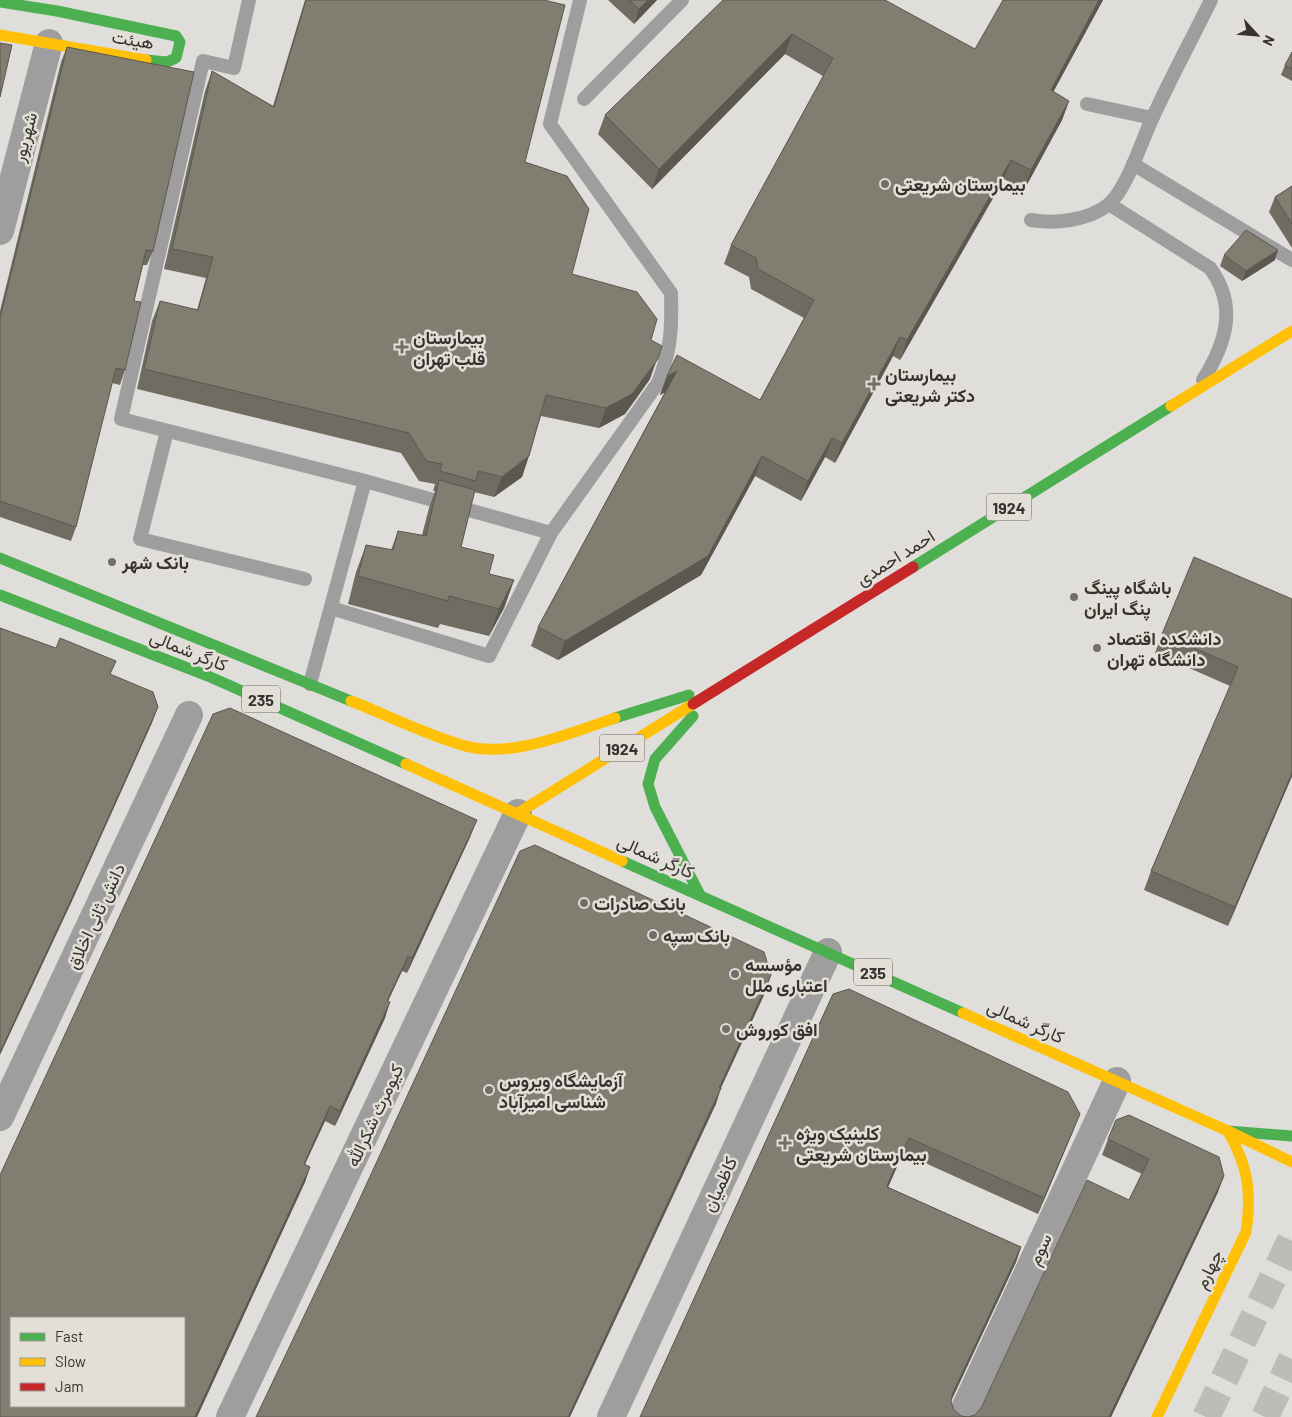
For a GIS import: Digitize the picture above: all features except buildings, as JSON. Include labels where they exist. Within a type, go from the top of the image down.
[{"type":"main road","name":"هیئت","points":[[0,2],[54,21],[156,62],[167,62],[176,58],[180,51],[180,42],[176,36],[54,21],[0,35]]},
{"type":"main road","name":"احمد احمدی","points":[[518,813],[1292,332]]},
{"type":"main road","name":"کارگر شمالی","points":[[0,558],[463,746],[501,748],[531,745],[726,682]]},
{"type":"main road","name":"کارگر شمالی","points":[[0,595],[208,676],[1117,1081],[1292,1162]]},
{"type":"main road","points":[[700,895],[655,807],[648,784],[655,758],[670,739],[726,682]]},
{"type":"main road","points":[[1228,1131],[1292,1136]]},
{"type":"main road","name":"چهارم","points":[[1157,1417],[1246,1232],[1250,1207],[1249,1180],[1243,1157],[1228,1131]]},
{"type":"street","name":"شهریور","points":[[0,231],[54,21]]},
{"type":"street","name":"دانش ثانی اخلاق","points":[[0,1117],[189,715]]},
{"type":"street","name":"کیومرث شکرالله","points":[[230,1417],[518,813]]},
{"type":"street","name":"کاظمیان","points":[[611,1417],[828,952]]},
{"type":"street","name":"سوم","points":[[961,1417],[1117,1081]]},
{"type":"lane","points":[[249,0],[234,68],[203,61],[121,419],[365,481],[550,533]]},
{"type":"lane","points":[[332,608],[489,656],[550,533],[658,383],[668,358],[672,321],[670,293],[550,124],[580,0]]},
{"type":"lane","points":[[584,99],[682,0]]},
{"type":"lane","points":[[1031,220],[1049,223],[1089,215],[1108,204],[1134,164],[1152,118],[1211,0]]},
{"type":"lane","points":[[1087,104],[1152,118]]},
{"type":"lane","points":[[1134,164],[1292,260]]},
{"type":"lane","points":[[1108,204],[1210,268],[1218,279],[1226,297],[1227,316],[1218,355],[1196,391]]},
{"type":"lane","points":[[166,431],[140,539],[305,579]]},
{"type":"lane","points":[[310,684],[365,481]]},
{"type":"tunnel","points":[[1206,1417],[1292,1238]]},
{"type":"tunnel","points":[[1265,1417],[1292,1359]]},
{"type":"traffic: fast","points":[[0,2],[57,11],[176,36],[180,42],[176,58],[167,62],[146,60]]},
{"type":"traffic: fast","points":[[913,567],[1171,406]]},
{"type":"traffic: fast","points":[[0,558],[351,701]]},
{"type":"traffic: fast","points":[[0,595],[208,676],[406,764]]},
{"type":"traffic: fast","points":[[615,718],[689,695]]},
{"type":"traffic: fast","points":[[693,716],[655,759],[648,784],[655,807],[700,895]]},
{"type":"traffic: fast","points":[[622,861],[963,1013]]},
{"type":"traffic: fast","points":[[1228,1131],[1292,1136]]},
{"type":"traffic: slow","points":[[0,35],[146,60]]},
{"type":"traffic: slow","points":[[1171,406],[1292,331]]},
{"type":"traffic: slow","points":[[351,701],[434,735],[480,749],[519,747],[539,743],[615,718]]},
{"type":"traffic: slow","points":[[518,813],[693,704]]},
{"type":"traffic: slow","points":[[406,764],[622,861]]},
{"type":"traffic: slow","points":[[963,1013],[1228,1131],[1292,1162]]},
{"type":"traffic: slow","points":[[1157,1417],[1246,1232],[1249,1204],[1247,1180],[1240,1156],[1228,1131]]},
{"type":"traffic: jam","points":[[693,704],[913,567]]},
{"type":"place","name":"بیمارستان شریعتی","points":[[885,184]]},
{"type":"place","name":"بیمارستان قلب تهران","points":[[402,347]]},
{"type":"place","name":"بیمارستان دکتر شریعتی","points":[[874,384]]},
{"type":"place","name":"بانک شهر","points":[[112,562]]},
{"type":"place","name":"باشگاه پینگ پنگ ایران","points":[[1074,597]]},
{"type":"place","name":"دانشکده اقتصاد دانشگاه تهران","points":[[1097,648]]},
{"type":"place","name":"بانک صادرات","points":[[584,903]]},
{"type":"place","name":"بانک سپه","points":[[653,935]]},
{"type":"place","name":"مؤسسه اعتباری ملل","points":[[735,974]]},
{"type":"place","name":"افق کوروش","points":[[726,1029]]},
{"type":"place","name":"آزمایشگاه ویروس شناسی امیرآباد","points":[[489,1090]]},
{"type":"place","name":"کلینیک ویژه بیمارستان شریعتی","points":[[785,1143]]}]
